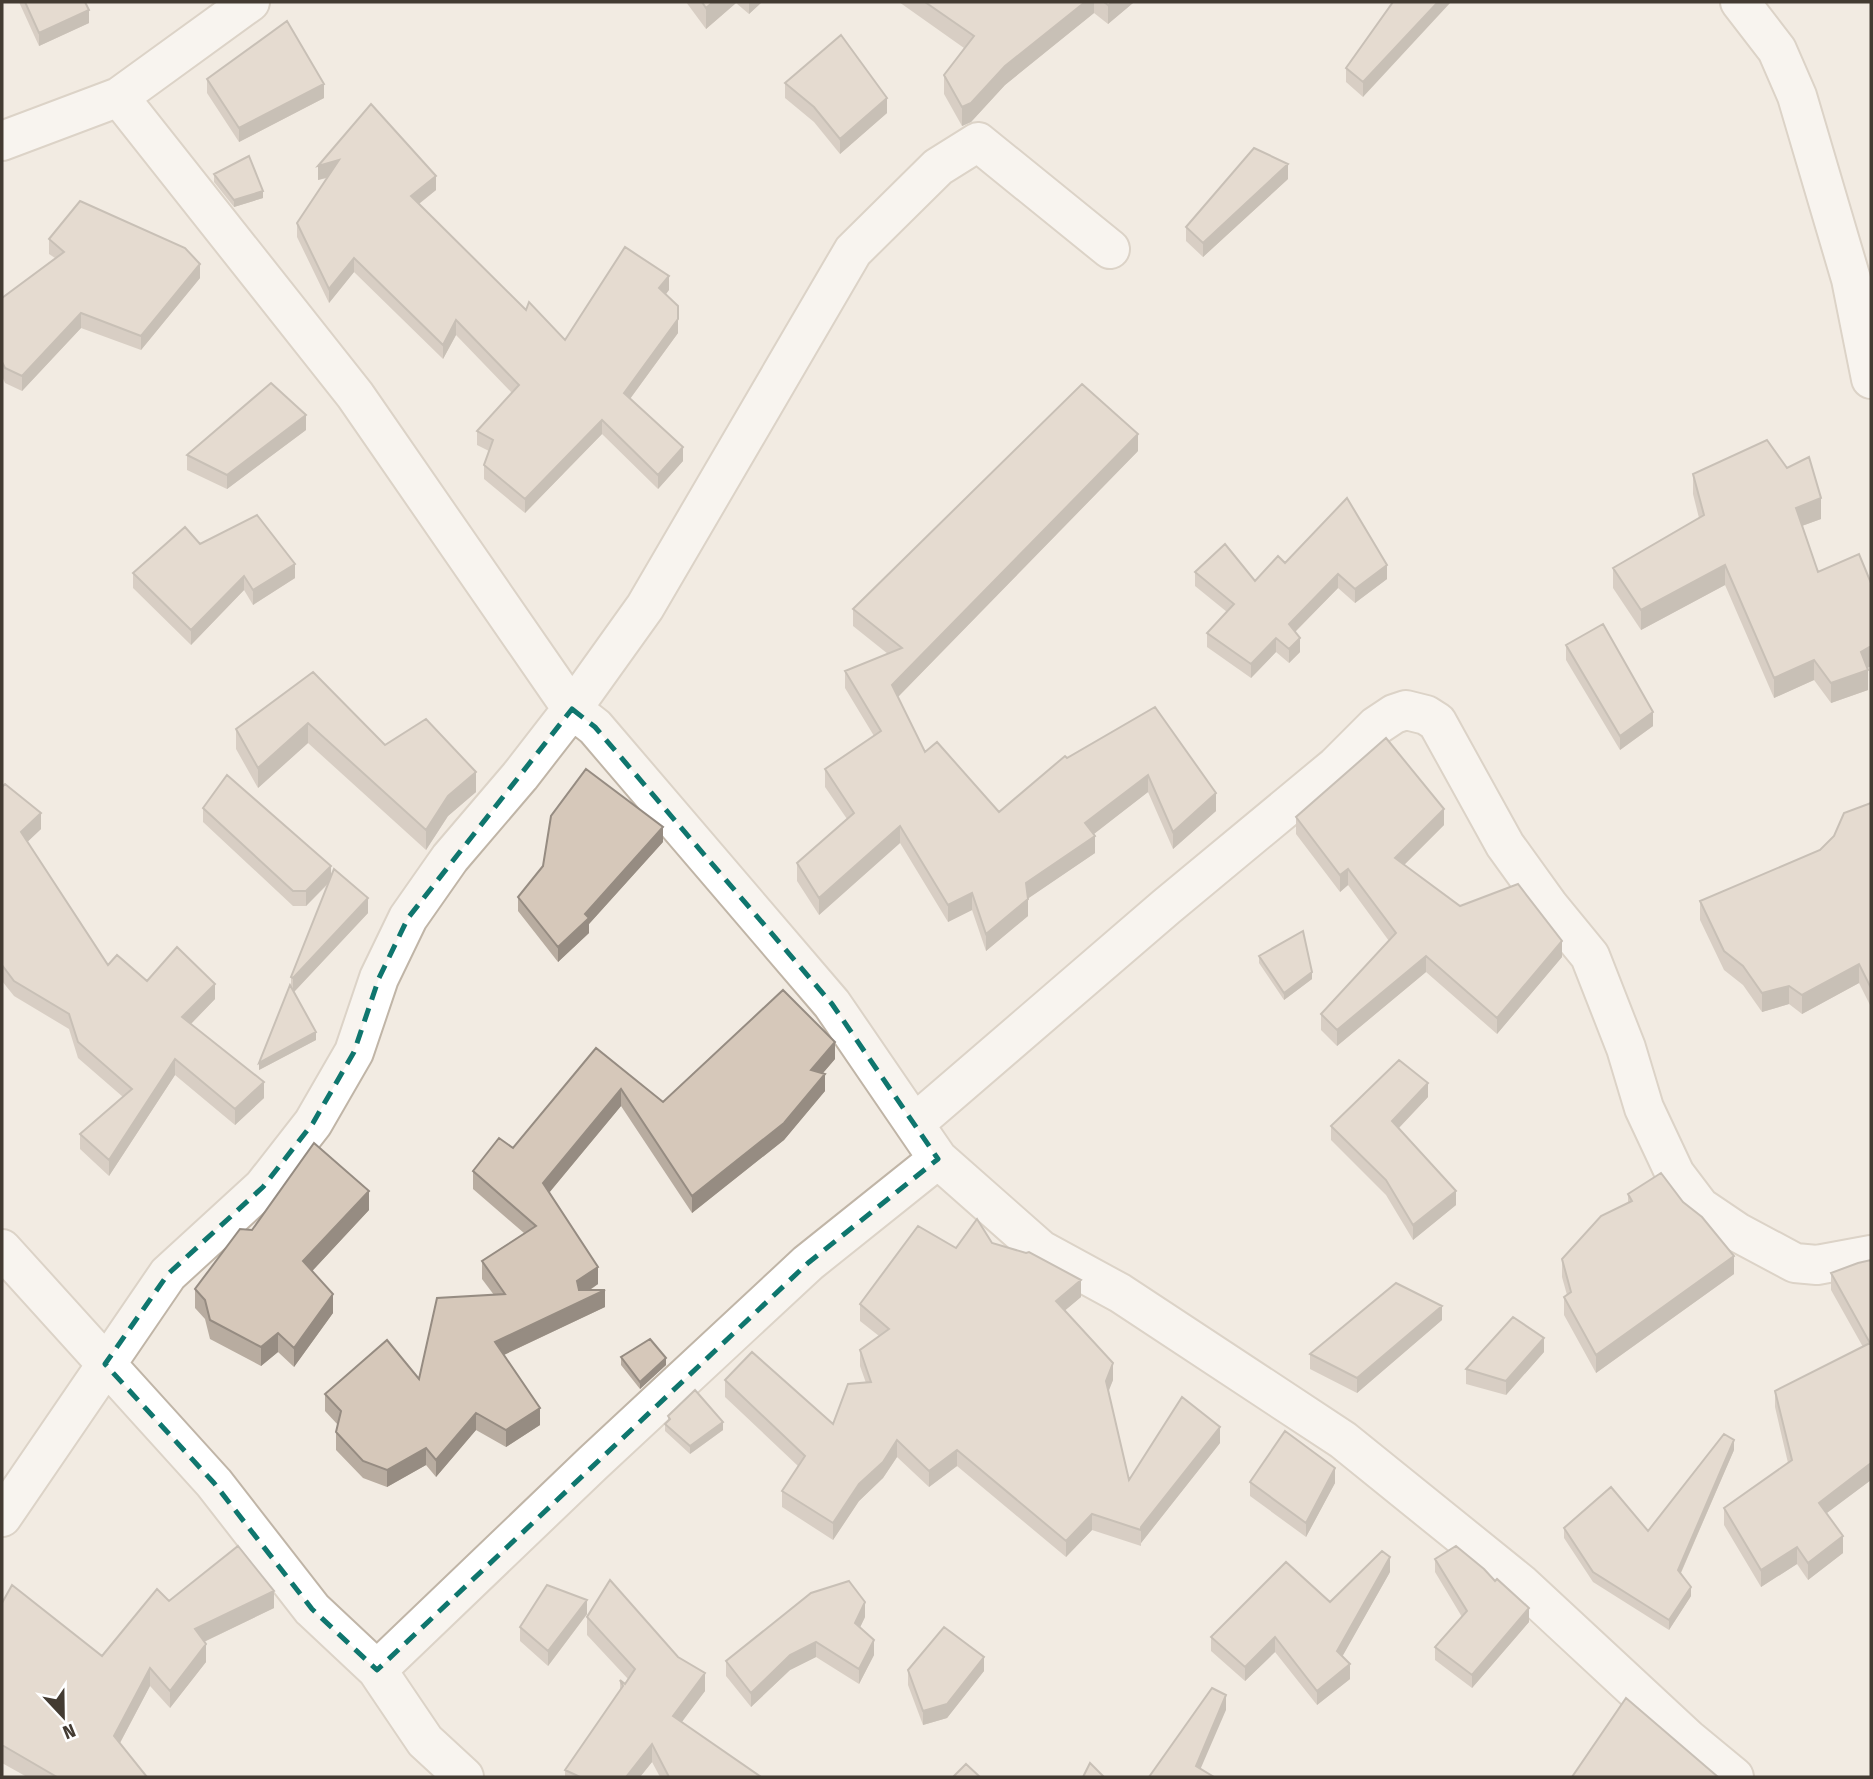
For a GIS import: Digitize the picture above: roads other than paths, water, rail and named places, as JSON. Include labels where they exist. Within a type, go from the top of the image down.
[{"type":"street","points":[[2,141],[118,97],[250,2]]},
{"type":"street","points":[[1740,2],[1777,50],[1797,96],[1852,279],[1871,379]]},
{"type":"street","points":[[118,97],[355,395],[572,709],[595,727],[832,1004],[938,1159],[1041,1250],[1119,1293],[1343,1440],[1520,1583],[1688,1739],[1734,1777]]},
{"type":"street","points":[[2,1517],[168,1274],[263,1187],[313,1123],[354,1052],[379,978],[408,918],[450,858],[520,776],[572,709],[645,607],[853,251],[938,167],[978,142],[1110,249]]},
{"type":"street","points":[[914,1124],[1166,907],[1336,766],[1376,726],[1394,714],[1406,710],[1418,712],[1437,722],[1506,845],[1549,906],[1590,956],[1626,1048],[1644,1108],[1675,1174],[1700,1207],[1737,1232],[1795,1263],[1817,1265],[1871,1255]]},
{"type":"street","points":[[377,1670],[593,1462],[808,1263],[938,1159]]},
{"type":"street","points":[[2,1249],[214,1483],[312,1609],[377,1670],[425,1741],[464,1777]]}]
